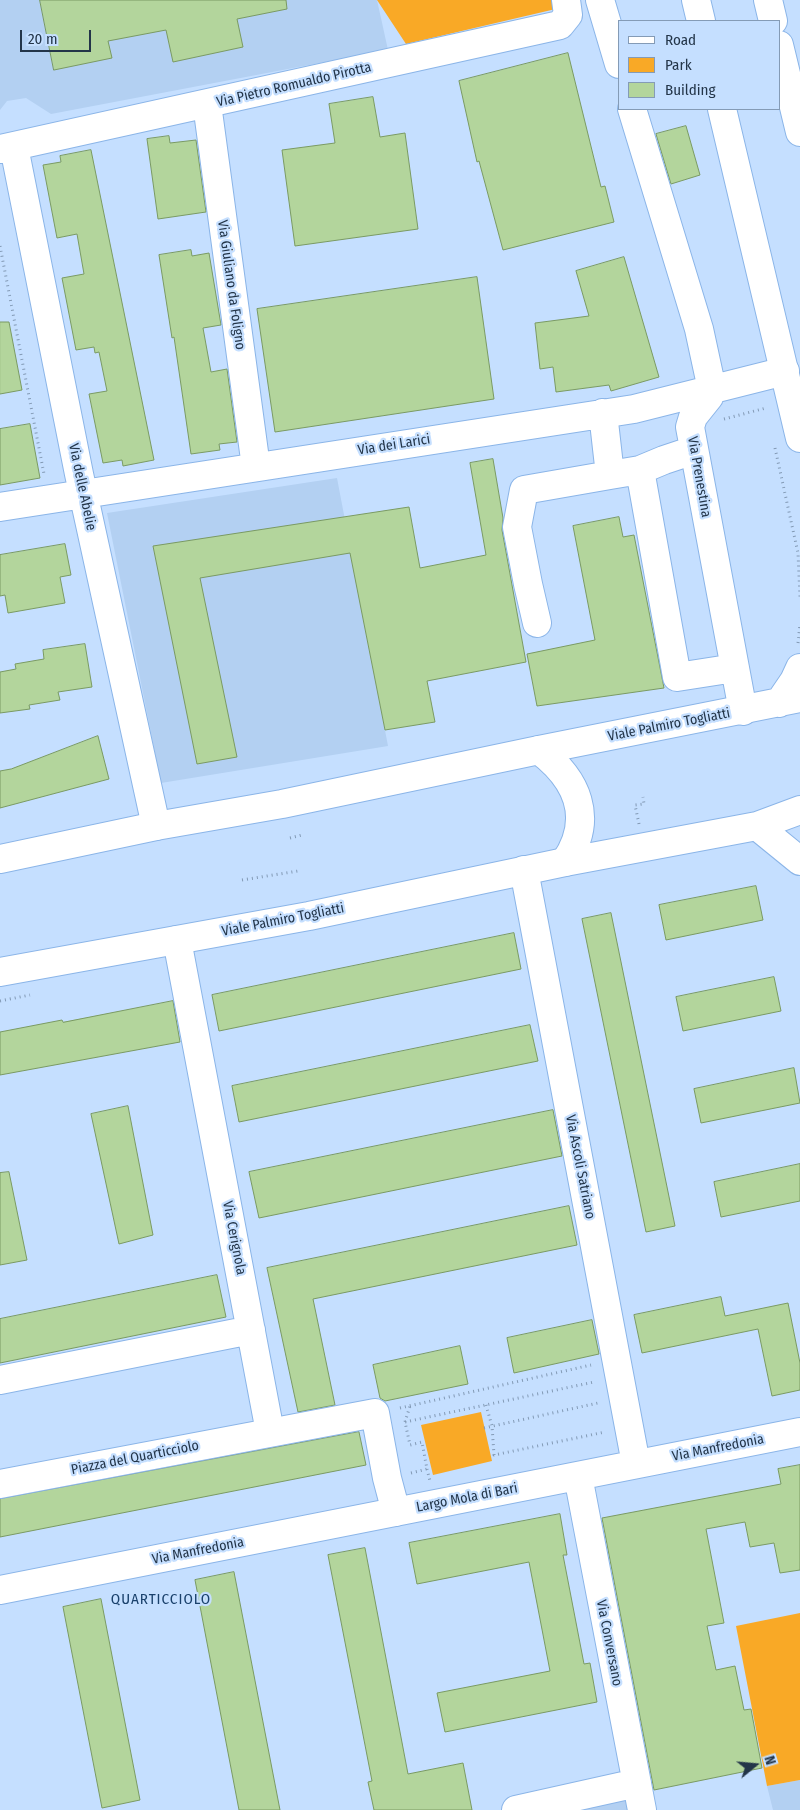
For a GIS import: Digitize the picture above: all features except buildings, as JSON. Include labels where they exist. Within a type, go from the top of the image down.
[{"type":"street","name":"Via Pietro Romualdo Pirotta","points":[[7,148],[560,25],[568,14],[566,0]]},
{"type":"street","points":[[600,0],[618,61]]},
{"type":"street","points":[[696,0],[701,20]]},
{"type":"street","points":[[768,0],[773,20]]},
{"type":"street","points":[[780,49],[799,112]]},
{"type":"street","name":"Via Giuliano da Foligno","points":[[207,104],[256,467]]},
{"type":"street","points":[[632,110],[699,329],[711,389]]},
{"type":"street","points":[[722,110],[785,371],[788,442]]},
{"type":"street","name":"Via delle Abelie","points":[[7,148],[156,826]]},
{"type":"street","name":"Via dei Larici","points":[[0,507],[661,403],[785,371]]},
{"type":"street","name":"Via Prenestina","points":[[711,389],[709,397],[695,413],[690,427],[743,711]]},
{"type":"street","points":[[603,413],[610,475]]},
{"type":"street","points":[[537,623],[518,527],[524,490],[640,470],[694,450]]},
{"type":"street","points":[[640,470],[677,677],[735,668]]},
{"type":"street","points":[[789,700],[799,658]]},
{"type":"street","name":"Viale Palmiro Togliatti","points":[[0,859],[156,826],[282,804],[538,750],[743,711],[789,700]]},
{"type":"street","points":[[538,750],[560,768],[573,785],[576,796],[579,826],[575,845],[565,862]]},
{"type":"street","name":"Viale Palmiro Togliatti","points":[[0,972],[309,916],[524,870],[756,826],[800,810]]},
{"type":"street","points":[[756,826],[800,861]]},
{"type":"street","name":"Viale Palmiro Togliatti","points":[[756,826],[800,833]]},
{"type":"street","name":"Via Ascoli Satriano","points":[[524,870],[636,1464]]},
{"type":"street","name":"Via Cerignola","points":[[177,940],[270,1432]]},
{"type":"street","points":[[0,1380],[252,1330]]},
{"type":"street","points":[[270,1432],[384,1411]]},
{"type":"street","name":"Largo Mola di Bari","points":[[384,1411],[387,1478],[396,1512],[636,1464]]},
{"type":"street","name":"Piazza del Quarticciolo","points":[[0,1484],[270,1432]]},
{"type":"street","name":"Via Manfredonia","points":[[636,1464],[800,1432]]},
{"type":"street","name":"Via Conversano","points":[[578,1476],[642,1810]]},
{"type":"street","name":"Via Manfredonia","points":[[0,1590],[396,1512]]},
{"type":"street","points":[[516,1810],[637,1783]]},
{"type":"path","points":[[0,246],[45,480]]},
{"type":"path","points":[[722,420],[767,408]]},
{"type":"path","points":[[788,442],[800,597]]},
{"type":"path","points":[[799,658],[800,624]]},
{"type":"path","points":[[639,824],[635,805],[644,804],[643,797]]},
{"type":"path","points":[[290,838],[302,835]]},
{"type":"path","points":[[242,880],[298,871]]},
{"type":"path","points":[[384,1411],[600,1363]]},
{"type":"path","points":[[405,1422],[604,1380]]},
{"type":"path","points":[[484,1428],[606,1401]]},
{"type":"path","points":[[486,1405],[492,1426],[494,1455],[610,1431]]},
{"type":"path","points":[[407,1474],[427,1470],[422,1442],[410,1445],[405,1422],[410,1406]]},
{"type":"shaded area","points":[[0,0],[377,0],[388,50],[51,114],[26,98],[7,101],[0,110]]},
{"type":"shaded area","points":[[337,478],[388,746],[161,783],[107,513]]},
{"type":"shaded area","points":[[800,1780],[800,1810],[773,1810],[767,1786]]},
{"type":"shaded area","points":[[627,1799],[629,1810],[578,1810]]},
{"type":"green space","points":[[377,0],[557,0],[560,8],[406,44]]},
{"type":"green space","points":[[481,1412],[492,1461],[433,1475],[421,1425]]},
{"type":"green space","points":[[800,1613],[800,1780],[767,1786],[736,1626]]},
{"type":"district","name":"QUARTICCIOLO","points":[[161,1600]]}]
